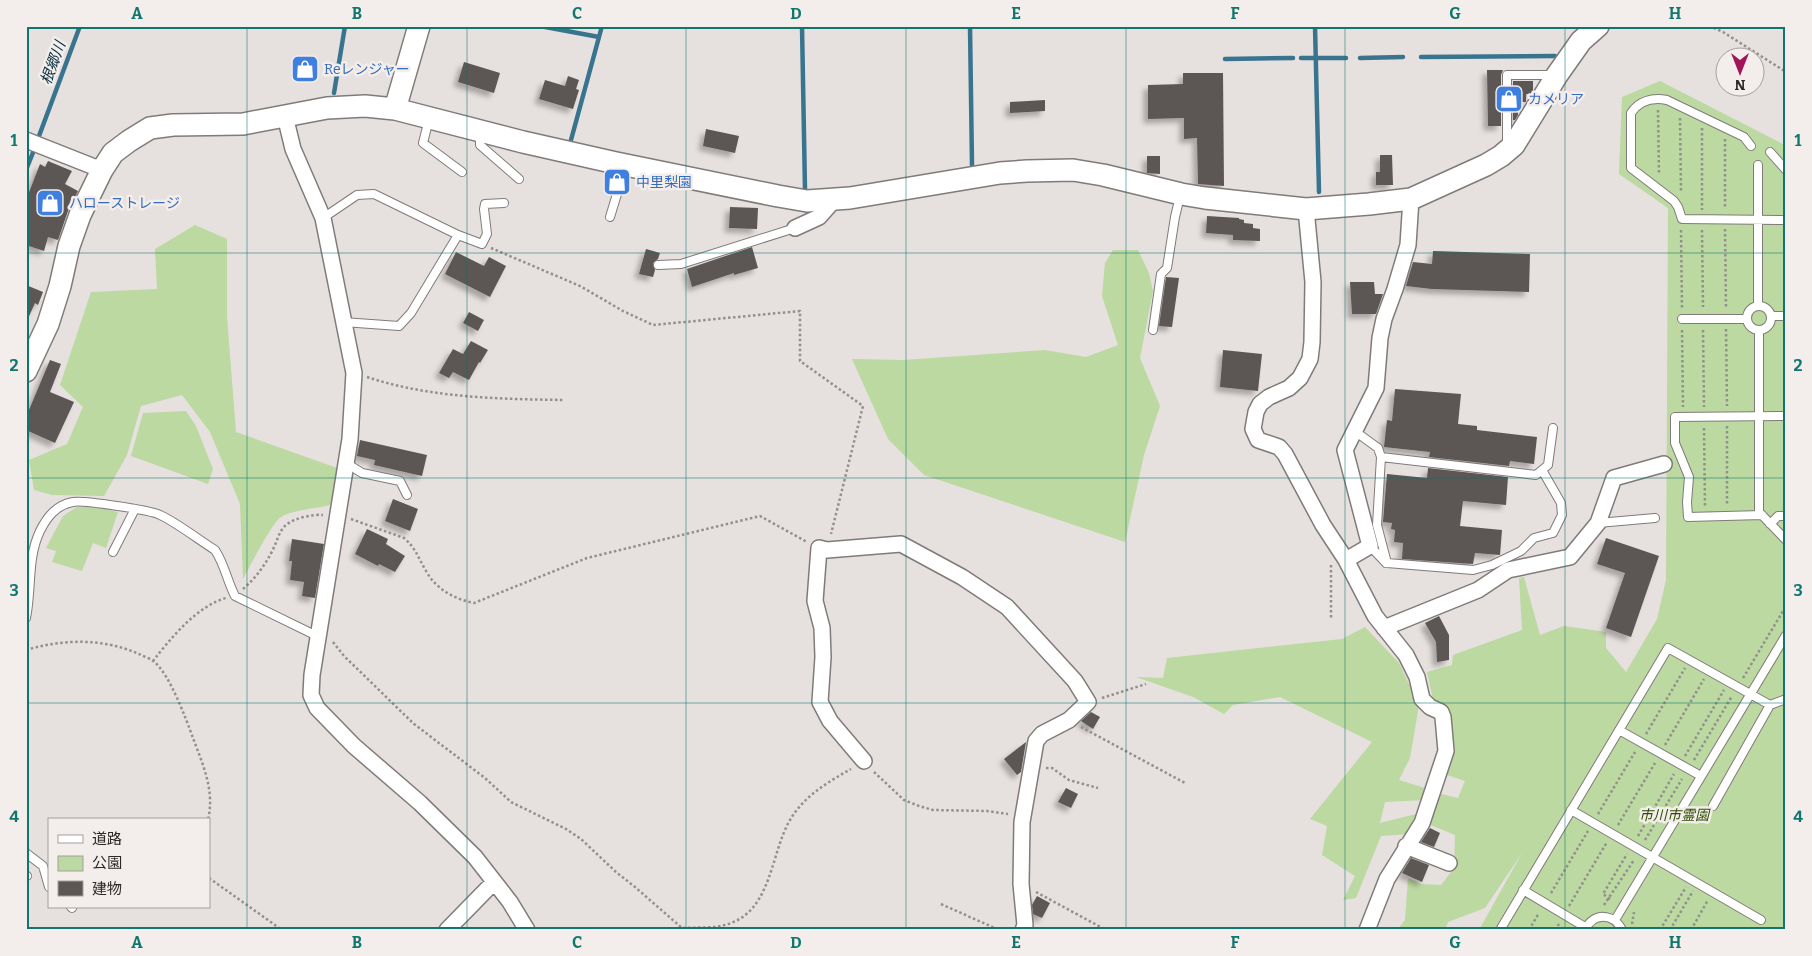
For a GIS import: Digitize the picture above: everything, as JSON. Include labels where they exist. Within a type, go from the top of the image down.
[{"type":"street","points":[[395,109],[419,26]]},
{"type":"street","points":[[26,371],[48,324],[60,286],[68,246],[80,215],[102,170],[113,153],[150,128],[173,124],[243,124],[327,108],[365,106],[395,109],[616,163],[778,196],[807,200],[835,199],[1000,173],[1073,170],[1181,194],[1306,209],[1390,203],[1411,199],[1486,166],[1514,146],[1557,75],[1581,41],[1598,26]]},
{"type":"street","points":[[285,116],[293,149],[323,218],[354,373],[350,439],[319,632],[311,695],[317,708],[354,746],[420,803],[475,857],[510,902],[527,930]]},
{"type":"street","points":[[32,142],[102,170]]},
{"type":"street","points":[[795,228],[819,217],[835,199]]},
{"type":"street","points":[[1346,560],[1370,546],[1346,450],[1376,388],[1380,338],[1384,319],[1408,245],[1411,199]]},
{"type":"street","points":[[1306,209],[1313,282],[1310,359],[1300,378],[1289,388],[1269,397],[1260,404],[1256,412],[1253,429],[1258,440],[1279,447],[1285,454],[1323,526],[1346,560],[1375,616],[1406,654],[1417,677],[1422,699],[1430,707],[1441,712],[1446,750],[1422,823],[1387,879],[1367,930]]},
{"type":"street","points":[[1384,628],[1478,590],[1508,570],[1570,557],[1598,522],[1614,478],[1664,464]]},
{"type":"street","points":[[864,761],[830,721],[820,702],[823,657],[822,628],[815,601],[823,549],[901,544],[962,577],[1007,607],[1075,682],[1088,702],[1069,720],[1042,734],[1036,741],[1022,822],[1021,884],[1025,925],[1023,930]]},
{"type":"street","points":[[1406,846],[1449,863]]},
{"type":"street","points":[[447,930],[494,882]]},
{"type":"lane","points":[[1514,146],[1507,142],[1507,75],[1557,75]]},
{"type":"lane","points":[[1751,146],[1744,137],[1667,100],[1658,99],[1642,102],[1630,113],[1630,166],[1674,201],[1682,219],[1786,220]]},
{"type":"lane","points":[[430,117],[423,143],[462,172]]},
{"type":"lane","points":[[480,131],[480,146],[519,179]]},
{"type":"lane","points":[[1770,152],[1786,170]]},
{"type":"lane","points":[[610,217],[617,194],[616,163]]},
{"type":"lane","points":[[1758,165],[1758,306]]},
{"type":"lane","points":[[323,218],[357,195],[374,194],[458,235],[482,244],[487,234],[485,204],[504,203]]},
{"type":"lane","points":[[1153,330],[1161,274],[1167,268],[1175,217],[1181,194]]},
{"type":"lane","points":[[658,265],[681,264],[795,228]]},
{"type":"lane","points":[[344,322],[399,326],[411,313],[458,235]]},
{"type":"lane","points":[[1758,306],[1767,309],[1771,316],[1768,327],[1759,330],[1750,327],[1746,319],[1750,310],[1758,306]]},
{"type":"lane","points":[[1771,316],[1786,316]]},
{"type":"lane","points":[[1682,319],[1746,319]]},
{"type":"lane","points":[[1759,330],[1759,512],[1786,540]]},
{"type":"lane","points":[[1762,515],[1688,517],[1689,477],[1675,443],[1675,417],[1786,416]]},
{"type":"lane","points":[[1381,457],[1536,475],[1548,465],[1553,428]]},
{"type":"lane","points":[[1356,432],[1378,448],[1381,457],[1377,525],[1387,563]]},
{"type":"lane","points":[[346,463],[362,473],[400,481],[407,495]]},
{"type":"lane","points":[[1370,546],[1387,563],[1473,570],[1492,565],[1521,551],[1534,538],[1553,533],[1562,515],[1561,502],[1542,470]]},
{"type":"lane","points":[[26,618],[30,600],[32,556],[39,532],[52,512],[73,501],[159,514],[214,550],[221,559],[229,585],[236,596],[319,632]]},
{"type":"lane","points":[[113,552],[135,510]]},
{"type":"lane","points":[[1770,524],[1778,516],[1786,516]]},
{"type":"lane","points":[[1598,522],[1655,518]]},
{"type":"lane","points":[[1615,920],[1786,635]]},
{"type":"lane","points":[[1500,930],[1668,648],[1770,705]]},
{"type":"lane","points":[[1713,806],[1770,705],[1786,699]]},
{"type":"lane","points":[[1619,730],[1701,776]]},
{"type":"lane","points":[[1571,810],[1761,920]]},
{"type":"lane","points":[[26,852],[42,866],[48,884]]},
{"type":"lane","points":[[1523,890],[1585,929],[1591,921],[1599,917],[1609,917],[1615,920],[1622,930]]},
{"type":"path","points":[[1709,26],[1723,32],[1786,72]]},
{"type":"path","points":[[1658,99],[1659,189]]},
{"type":"path","points":[[1680,106],[1683,417]]},
{"type":"path","points":[[153,661],[192,618],[217,600],[236,596],[253,580],[261,570],[275,545],[278,535],[286,524],[317,514],[337,515],[360,521],[404,538],[411,544],[426,572],[437,586],[459,600],[474,603],[587,558],[760,516],[823,549],[863,406],[800,361],[800,311],[653,325],[623,311],[580,286],[482,244]]},
{"type":"path","points":[[354,373],[392,386],[488,399],[564,400]]},
{"type":"path","points":[[1328,557],[1331,566],[1331,618]]},
{"type":"path","points":[[1740,682],[1786,606]]},
{"type":"path","points":[[319,632],[414,724],[485,778],[511,802],[566,829],[581,839],[616,872],[682,928],[712,927],[732,923],[750,911],[758,900],[768,879],[782,834],[791,818],[821,787],[864,761],[904,800],[919,806],[933,810],[987,811],[1009,814],[1022,822]]},
{"type":"path","points":[[26,650],[42,645],[75,642],[105,644],[130,650],[153,661],[167,678],[202,761],[211,795],[208,818]]},
{"type":"path","points":[[1529,930],[1689,660]]},
{"type":"path","points":[[1556,930],[1709,671]]},
{"type":"path","points":[[1610,899],[1603,894],[1729,682]]},
{"type":"path","points":[[1088,702],[1146,684]]},
{"type":"path","points":[[1691,765],[1734,692]]},
{"type":"path","points":[[1069,720],[1185,783]]},
{"type":"path","points":[[1032,768],[1052,768],[1068,780],[1098,788]]},
{"type":"path","points":[[1642,845],[1686,773]]},
{"type":"path","points":[[1602,906],[1606,905],[1637,854]]},
{"type":"path","points":[[210,879],[282,930]]},
{"type":"path","points":[[1660,930],[1694,881]]},
{"type":"path","points":[[1670,930],[1694,881]]},
{"type":"path","points":[[1021,884],[1106,930]]},
{"type":"path","points":[[1691,930],[1713,892]]},
{"type":"path","points":[[941,904],[999,930]]},
{"type":"green space","name":"市川市霊園","points":[[1660,81],[1785,145],[1786,921],[1780,930],[1479,930],[1522,853],[1485,908],[1448,922],[1445,930],[1397,930],[1405,920],[1408,878],[1422,884],[1441,885],[1454,868],[1455,835],[1426,823],[1437,793],[1458,798],[1465,781],[1444,774],[1452,757],[1448,705],[1434,704],[1427,672],[1452,665],[1453,655],[1522,630],[1519,578],[1524,577],[1540,635],[1564,626],[1606,632],[1606,648],[1626,672],[1657,619],[1666,580],[1668,208],[1619,174],[1622,97]]},
{"type":"green space","points":[[195,225],[227,239],[227,317],[236,432],[340,469],[330,505],[287,514],[277,520],[243,579],[240,504],[210,432],[182,395],[141,406],[127,455],[104,496],[52,495],[34,490],[29,460],[67,444],[83,407],[60,385],[91,292],[157,289],[155,249]]},
{"type":"green space","points":[[1113,250],[1138,250],[1149,273],[1153,291],[1140,358],[1160,406],[1144,455],[1125,542],[924,475],[888,439],[852,359],[903,360],[1045,350],[1086,357],[1118,345],[1102,296],[1105,263]]},
{"type":"green space","points":[[186,411],[196,426],[213,469],[208,484],[131,456],[143,413]]},
{"type":"green space","points":[[77,507],[94,507],[118,512],[106,548],[93,543],[82,571],[52,562],[56,551],[46,548],[63,516]]},
{"type":"green space","points":[[1365,627],[1399,663],[1419,705],[1410,758],[1399,780],[1428,789],[1425,800],[1385,802],[1380,823],[1416,814],[1410,834],[1381,836],[1356,898],[1343,900],[1355,876],[1322,855],[1327,826],[1310,819],[1372,742],[1280,697],[1233,705],[1224,714],[1193,697],[1136,677],[1163,678],[1167,658],[1342,639]]},
{"type":"building","points":[[464,62],[500,73],[494,93],[458,82]]},
{"type":"building","points":[[1487,70],[1503,70],[1501,75],[1501,126],[1488,126]]},
{"type":"building","points":[[1183,73],[1223,73],[1224,186],[1198,184],[1197,138],[1184,139],[1184,118],[1148,119],[1148,85],[1183,84]]},
{"type":"building","points":[[568,76],[579,80],[576,89],[579,90],[573,109],[539,99],[545,80],[565,86]]},
{"type":"building","points":[[1513,81],[1533,81],[1533,90],[1531,94],[1526,94],[1526,102],[1517,102],[1518,115],[1515,120],[1513,120]]},
{"type":"building","points":[[1045,100],[1045,111],[1010,113],[1010,102]]},
{"type":"building","points":[[706,129],[739,136],[735,153],[703,146]]},
{"type":"building","points":[[1380,155],[1392,155],[1393,185],[1376,185],[1376,172],[1380,172]]},
{"type":"building","points":[[1147,156],[1160,156],[1160,174],[1147,173]]},
{"type":"building","points":[[48,161],[72,171],[65,184],[78,191],[68,211],[58,240],[48,237],[44,251],[26,245],[26,200],[40,164],[45,167]]},
{"type":"building","points":[[730,207],[758,208],[757,229],[729,228]]},
{"type":"building","points":[[1207,216],[1239,218],[1244,220],[1244,223],[1253,224],[1253,228],[1260,229],[1260,241],[1233,240],[1233,235],[1206,233]]},
{"type":"building","points":[[752,247],[758,268],[734,275],[734,273],[692,287],[687,269]]},
{"type":"building","points":[[646,249],[660,253],[658,259],[653,263],[655,270],[653,277],[639,274]]},
{"type":"building","points":[[1433,251],[1530,254],[1529,292],[1432,289],[1406,286],[1413,262],[1432,264]]},
{"type":"building","points":[[456,252],[484,266],[489,257],[506,266],[490,297],[445,274]]},
{"type":"building","points":[[1166,277],[1179,278],[1172,327],[1159,326]]},
{"type":"building","points":[[1350,282],[1374,282],[1375,294],[1383,294],[1376,314],[1352,314]]},
{"type":"building","points":[[26,285],[43,292],[38,305],[35,303],[26,323]]},
{"type":"building","points":[[469,312],[484,320],[478,331],[463,323]]},
{"type":"building","points":[[471,341],[488,350],[469,380],[453,372],[449,378],[439,373],[453,349],[463,354]]},
{"type":"building","points":[[1223,350],[1262,354],[1258,391],[1220,387]]},
{"type":"building","points":[[50,360],[61,364],[50,392],[74,402],[55,443],[26,430],[26,417]]},
{"type":"building","points":[[1395,389],[1461,394],[1458,424],[1477,426],[1477,430],[1537,437],[1534,464],[1510,461],[1509,466],[1429,457],[1430,452],[1384,447],[1387,420],[1392,421]]},
{"type":"building","points":[[360,440],[427,455],[422,476],[374,465],[375,460],[357,456]]},
{"type":"building","points":[[1428,468],[1508,477],[1506,505],[1463,501],[1460,526],[1502,530],[1500,555],[1475,553],[1473,564],[1402,559],[1403,543],[1394,542],[1395,530],[1391,529],[1392,523],[1383,522],[1387,474],[1427,478]]},
{"type":"building","points":[[393,499],[418,509],[410,531],[385,521]]},
{"type":"building","points":[[367,529],[388,539],[386,544],[405,556],[395,572],[379,564],[378,566],[355,554]]},
{"type":"building","points":[[1606,538],[1659,556],[1631,637],[1606,628],[1625,573],[1597,564]]},
{"type":"building","points":[[292,539],[324,544],[315,598],[302,596],[304,582],[290,580],[292,561],[289,561]]},
{"type":"building","points":[[1439,616],[1449,635],[1449,660],[1437,662],[1436,642],[1425,623]]},
{"type":"building","points":[[1091,712],[1100,717],[1093,729],[1081,721]]},
{"type":"building","points":[[1026,742],[1021,772],[1017,775],[1004,759]]},
{"type":"building","points":[[1066,788],[1078,794],[1071,808],[1058,802]]},
{"type":"building","points":[[1430,828],[1440,833],[1434,847],[1421,842]]},
{"type":"building","points":[[1411,858],[1429,865],[1422,882],[1402,873]]},
{"type":"building","points":[[1037,896],[1050,903],[1042,918],[1033,914],[1032,905]]},
{"type":"waterway","name":"根郷川","points":[[39,136],[80,26]]},
{"type":"waterway","points":[[334,93],[345,26]]},
{"type":"waterway","points":[[540,26],[599,37]]},
{"type":"waterway","points":[[571,140],[602,26]]},
{"type":"waterway","points":[[802,26],[805,190]]},
{"type":"waterway","points":[[970,26],[972,165]]},
{"type":"waterway","points":[[1315,26],[1319,192]]},
{"type":"waterway","points":[[1421,57],[1555,56]]},
{"type":"waterway","points":[[1360,58],[1403,57]]},
{"type":"waterway","points":[[1225,59],[1293,58]]},
{"type":"waterway","points":[[1301,58],[1346,58]]},
{"type":"waterway","name":"根郷川","points":[[26,170],[34,150]]},
{"type":"place","name":"Reレンジャー","points":[[305,69]]},
{"type":"place","name":"カメリア","points":[[1509,99]]},
{"type":"place","name":"中里梨園","points":[[617,182]]},
{"type":"place","name":"ハローストレージ","points":[[50,203]]}]
